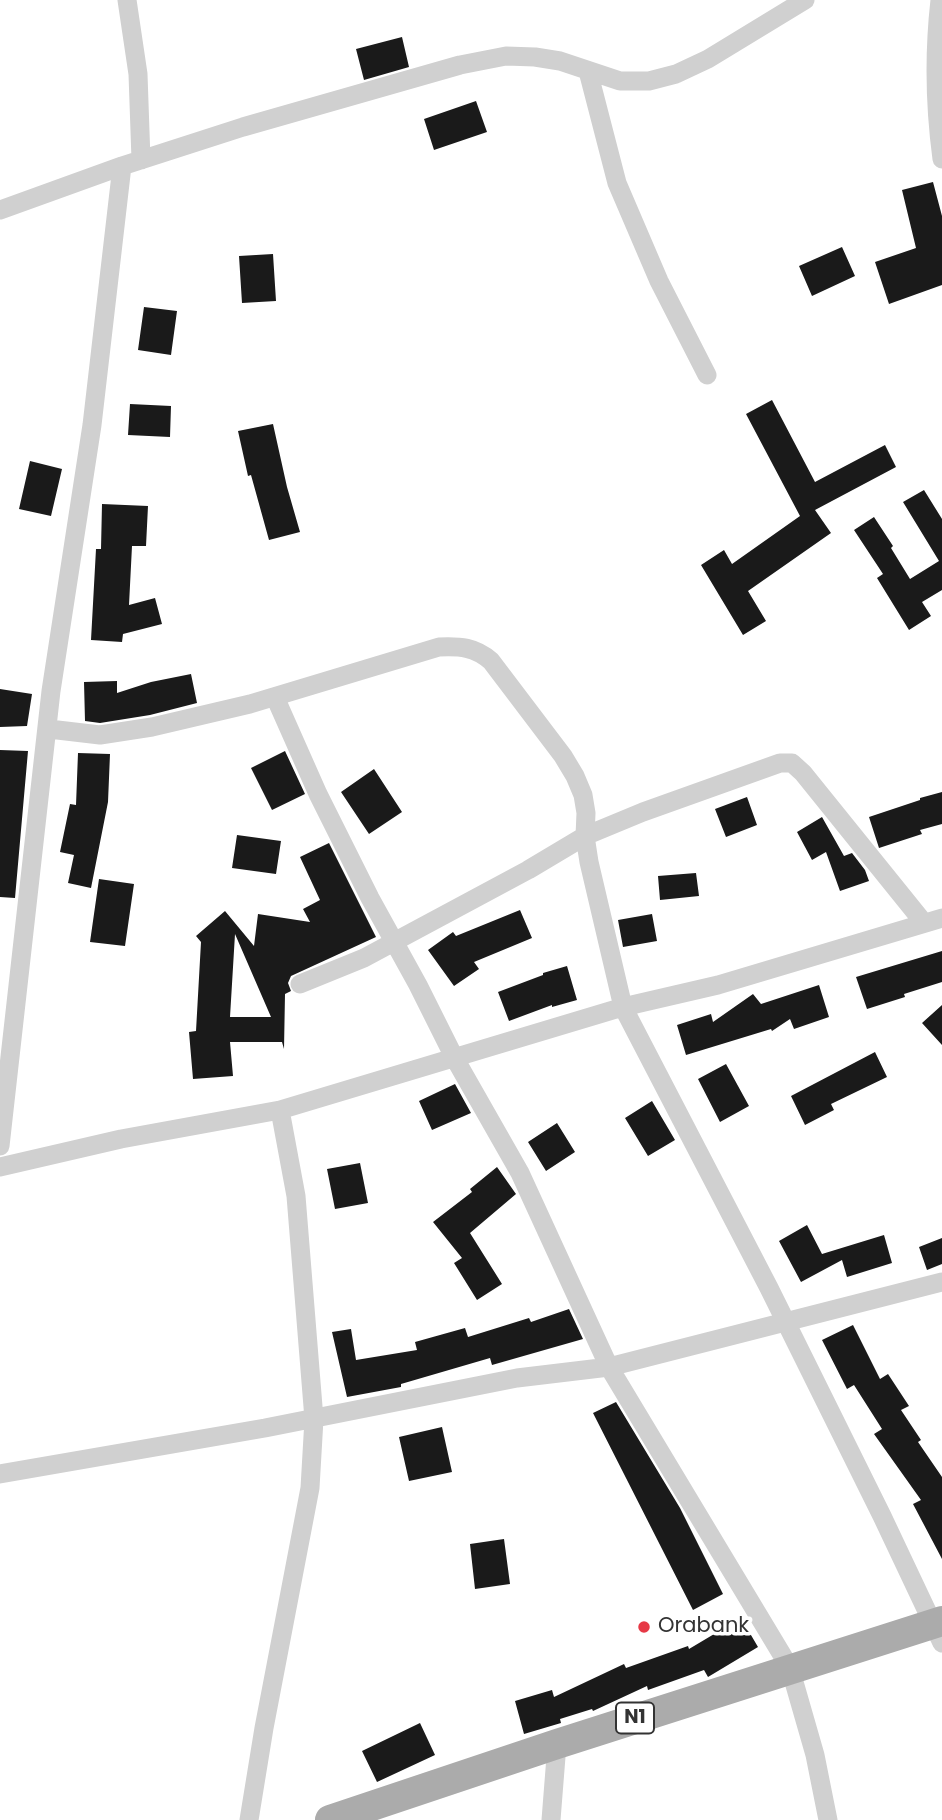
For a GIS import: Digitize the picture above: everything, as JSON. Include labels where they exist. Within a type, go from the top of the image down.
[{"type":"main road","name":"N1","points":[[330,1820],[790,1668],[939,1629]]},
{"type":"street","points":[[127,0],[138,74],[141,160]]},
{"type":"street","points":[[0,210],[141,160],[332,100],[460,65],[506,56],[535,57],[560,61],[621,81],[649,80],[676,74],[708,59],[805,0]]},
{"type":"street","points":[[940,0],[936,66],[942,159]]},
{"type":"street","points":[[588,71],[617,183],[659,281],[707,375]]},
{"type":"street","points":[[0,1146],[49,729],[51,691],[92,425],[122,166]]},
{"type":"street","points":[[49,729],[100,734],[152,727],[275,697],[439,648],[460,646],[480,651],[491,662],[575,776],[583,794],[586,813],[584,836],[623,1007],[939,1629]]},
{"type":"street","points":[[275,697],[318,794],[394,942],[454,1057],[520,1173],[609,1367],[790,1668],[815,1755],[828,1820]]},
{"type":"street","points":[[0,1167],[121,1139],[280,1110],[623,1007],[718,985],[933,921],[803,773],[792,763],[780,763],[584,836],[528,870],[394,942],[346,966],[300,984]]},
{"type":"street","points":[[249,1820],[310,1488],[314,1419],[296,1196],[280,1110]]},
{"type":"street","points":[[0,1474],[314,1419],[517,1378],[609,1367],[942,1282]]},
{"type":"street","points":[[551,1820],[557,1744]]},
{"type":"building","points":[[402,37],[409,67],[364,80],[356,49]]},
{"type":"building","points":[[476,101],[487,132],[434,150],[424,119]]},
{"type":"building","points":[[933,182],[942,216],[942,285],[889,304],[875,262],[916,248],[902,190]]},
{"type":"building","points":[[842,247],[855,276],[812,296],[799,266]]},
{"type":"building","points":[[273,254],[276,301],[242,303],[239,256]]},
{"type":"building","points":[[144,307],[177,311],[171,355],[138,350]]},
{"type":"building","points":[[772,400],[815,482],[885,445],[896,467],[815,510],[831,533],[748,591],[766,621],[743,635],[701,565],[724,550],[732,564],[800,516],[746,414]]},
{"type":"building","points":[[130,404],[171,406],[170,437],[128,435]]},
{"type":"building","points":[[273,424],[300,532],[269,540],[251,475],[248,476],[238,431]]},
{"type":"building","points":[[30,461],[62,469],[51,516],[19,509]]},
{"type":"building","points":[[924,490],[942,519],[942,590],[922,602],[931,616],[909,630],[877,578],[883,574],[854,530],[874,517],[910,579],[939,561],[903,502]]},
{"type":"building","points":[[102,504],[148,506],[146,546],[132,546],[129,605],[155,598],[162,624],[123,634],[122,642],[91,640],[96,549],[101,549]]},
{"type":"building","points":[[191,674],[197,703],[150,715],[100,723],[85,721],[84,682],[117,681],[117,693],[151,682]]},
{"type":"building","points":[[0,689],[32,694],[27,726],[0,727]]},
{"type":"building","points":[[0,750],[28,751],[15,898],[0,897]]},
{"type":"building","points":[[285,751],[305,794],[272,810],[251,768]]},
{"type":"building","points":[[78,753],[110,754],[108,802],[91,888],[68,883],[74,855],[60,852],[70,804],[76,805]]},
{"type":"building","points":[[374,769],[402,812],[369,834],[341,792]]},
{"type":"building","points":[[942,792],[942,824],[920,830],[922,834],[879,848],[869,817]]},
{"type":"building","points":[[747,797],[757,825],[726,837],[715,809]]},
{"type":"building","points":[[822,817],[844,856],[852,853],[865,870],[869,881],[840,891],[826,852],[812,860],[797,832]]},
{"type":"building","points":[[237,835],[281,841],[276,874],[232,868]]},
{"type":"building","points":[[329,843],[376,937],[291,976],[288,983],[291,991],[285,994],[284,1049],[282,1042],[230,1042],[233,1076],[193,1079],[189,1032],[196,1031],[201,942],[196,936],[225,911],[254,946],[258,914],[310,922],[303,909],[320,900],[300,857]],"holes":[[[235,934],[271,1017],[230,1017]]]},
{"type":"building","points":[[696,873],[699,896],[660,900],[658,876]]},
{"type":"building","points":[[99,879],[134,884],[125,946],[90,942]]},
{"type":"building","points":[[520,910],[532,938],[474,962],[479,969],[454,986],[428,950],[453,932],[456,936]]},
{"type":"building","points":[[652,914],[657,941],[623,947],[618,920]]},
{"type":"building","points":[[942,951],[942,982],[867,1009],[856,977]]},
{"type":"building","points":[[567,966],[577,1000],[552,1005],[509,1021],[498,992]]},
{"type":"building","points":[[819,985],[829,1017],[794,1029],[790,1019],[772,1031],[771,1029],[686,1055],[677,1025],[711,1014],[713,1022],[753,994],[761,1004]]},
{"type":"building","points":[[942,1005],[942,1045],[922,1023]]},
{"type":"building","points":[[875,1052],[887,1077],[831,1104],[834,1110],[805,1125],[791,1096]]},
{"type":"building","points":[[726,1064],[749,1106],[720,1122],[698,1079]]},
{"type":"building","points":[[455,1084],[471,1113],[432,1130],[419,1101]]},
{"type":"building","points":[[652,1101],[675,1140],[648,1156],[625,1118]]},
{"type":"building","points":[[557,1123],[575,1152],[546,1171],[528,1142]]},
{"type":"building","points":[[360,1163],[368,1203],[335,1209],[327,1169]]},
{"type":"building","points":[[497,1167],[516,1194],[470,1233],[502,1284],[477,1300],[454,1263],[462,1258],[433,1222],[472,1192],[470,1189]]},
{"type":"building","points":[[807,1225],[822,1254],[884,1235],[892,1263],[847,1277],[842,1260],[801,1282],[779,1241]]},
{"type":"building","points":[[942,1238],[942,1264],[927,1270],[919,1247]]},
{"type":"building","points":[[569,1309],[583,1339],[492,1365],[490,1358],[401,1384],[401,1387],[347,1397],[332,1332],[351,1329],[356,1360],[417,1350],[415,1342],[465,1328],[468,1337],[529,1318],[531,1322]]},
{"type":"building","points":[[853,1325],[880,1379],[888,1374],[909,1406],[901,1410],[921,1440],[918,1442],[942,1477],[942,1559],[913,1504],[921,1500],[874,1434],[882,1429],[854,1385],[847,1389],[822,1340]]},
{"type":"building","points":[[616,1402],[680,1508],[723,1594],[693,1610],[593,1413]]},
{"type":"building","points":[[442,1427],[452,1472],[409,1481],[399,1437]]},
{"type":"building","points":[[504,1539],[510,1584],[475,1589],[470,1544]]},
{"type":"building","points":[[741,1618],[758,1647],[708,1677],[704,1670],[648,1690],[647,1686],[593,1711],[592,1709],[560,1719],[561,1723],[524,1734],[515,1701],[552,1690],[554,1697],[624,1664],[626,1668],[688,1646],[689,1649]]},
{"type":"building","points":[[420,1723],[435,1755],[377,1782],[362,1751]]},
{"type":"place","name":"Orabank","points":[[644,1627]]}]
